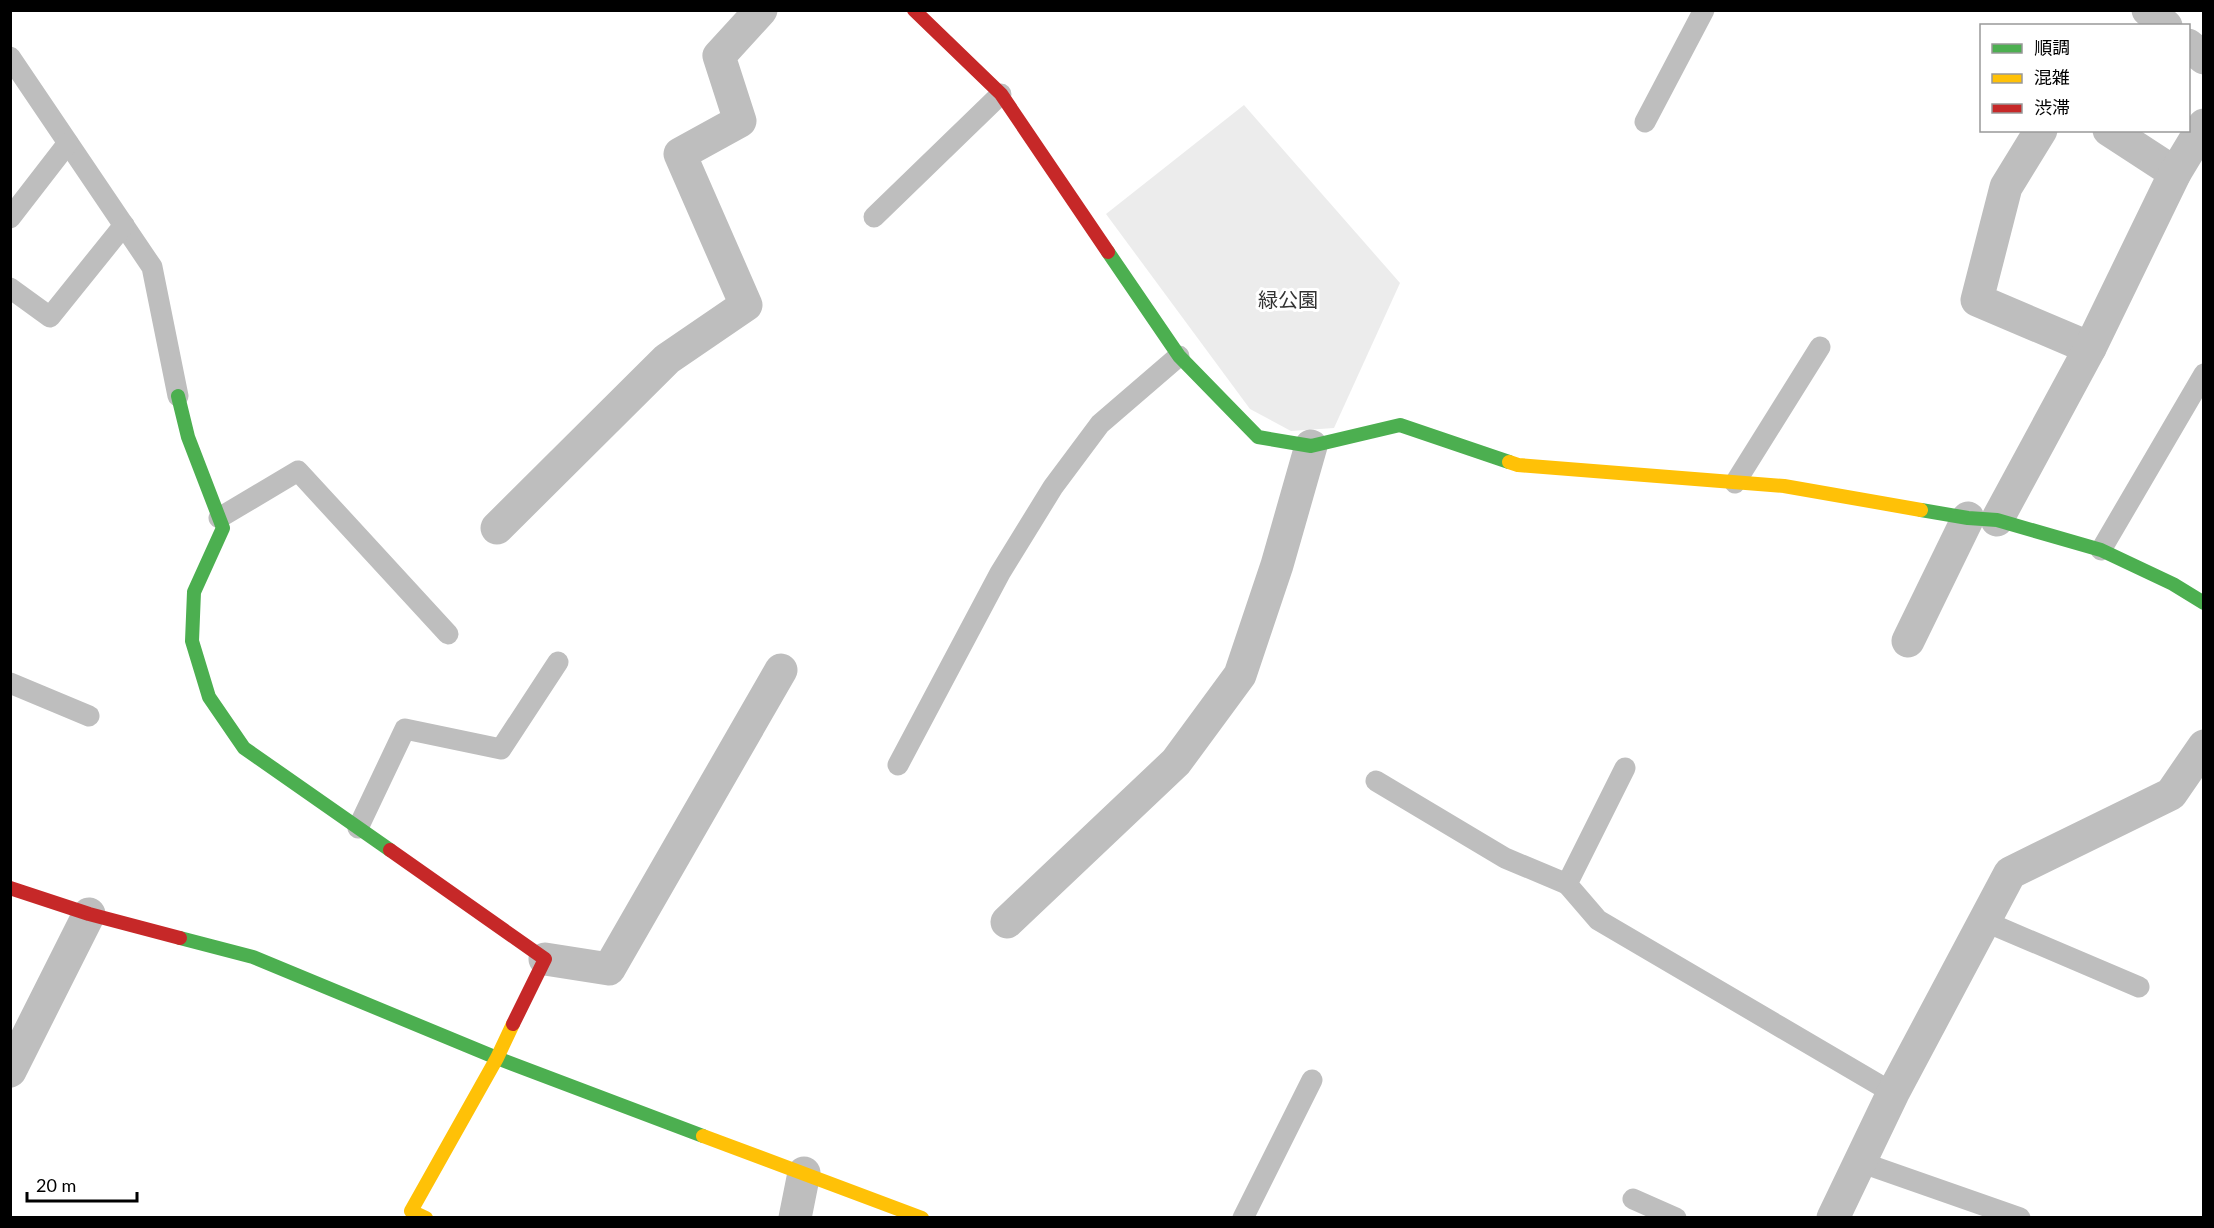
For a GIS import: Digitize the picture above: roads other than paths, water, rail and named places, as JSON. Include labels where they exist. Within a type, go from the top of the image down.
[{"type":"street","points":[[497,528],[667,359],[746,305],[680,154],[740,121],[719,56],[761,10]]},
{"type":"street","points":[[914,10],[1001,94],[1179,356],[1258,436],[1311,446],[1400,425],[1518,465],[1784,486],[1982,519],[2101,550],[2173,584],[2204,603]]},
{"type":"street","points":[[2148,10],[2164,24]]},
{"type":"street","points":[[2190,47],[2204,58]]},
{"type":"street","points":[[1908,641],[2090,348],[2175,173],[2204,125]]},
{"type":"street","points":[[2040,132],[2006,187],[1977,300],[2090,348]]},
{"type":"street","points":[[2112,132],[2175,173]]},
{"type":"street","points":[[178,396],[188,437],[223,528],[194,592],[192,641],[208,697],[244,748],[545,959],[609,969],[781,670]]},
{"type":"street","points":[[1007,922],[1176,762],[1240,675],[1277,565],[1311,446]]},
{"type":"street","points":[[1833,1218],[1893,1093],[2010,873],[2171,794],[2204,746]]},
{"type":"street","points":[[10,888],[89,914],[253,957],[497,1058],[922,1218]]},
{"type":"street","points":[[10,1071],[89,914]]},
{"type":"street","points":[[415,1215],[497,1058],[545,959]]},
{"type":"street","points":[[795,1218],[804,1173]]},
{"type":"lane","points":[[1645,122],[1704,10]]},
{"type":"lane","points":[[11,58],[152,267],[178,396]]},
{"type":"lane","points":[[874,217],[1001,94]]},
{"type":"lane","points":[[10,218],[68,143]]},
{"type":"lane","points":[[10,288],[50,318],[124,225]]},
{"type":"lane","points":[[1735,483],[1820,347]]},
{"type":"lane","points":[[898,765],[1000,573],[1053,487],[1100,424],[1179,356]]},
{"type":"lane","points":[[2101,550],[2204,374]]},
{"type":"lane","points":[[219,518],[298,471],[448,634]]},
{"type":"lane","points":[[358,828],[405,729],[501,749],[558,662]]},
{"type":"lane","points":[[10,683],[89,716]]},
{"type":"lane","points":[[1567,884],[1625,768]]},
{"type":"lane","points":[[1376,781],[1505,858],[1567,884],[1598,920],[1893,1093]]},
{"type":"lane","points":[[1984,921],[2139,987]]},
{"type":"lane","points":[[1243,1218],[1312,1080]]},
{"type":"lane","points":[[1860,1162],[2020,1218]]},
{"type":"lane","points":[[1633,1199],[1676,1218]]},
{"type":"park label","name":"緑公園","points":[[1288,299]]}]
